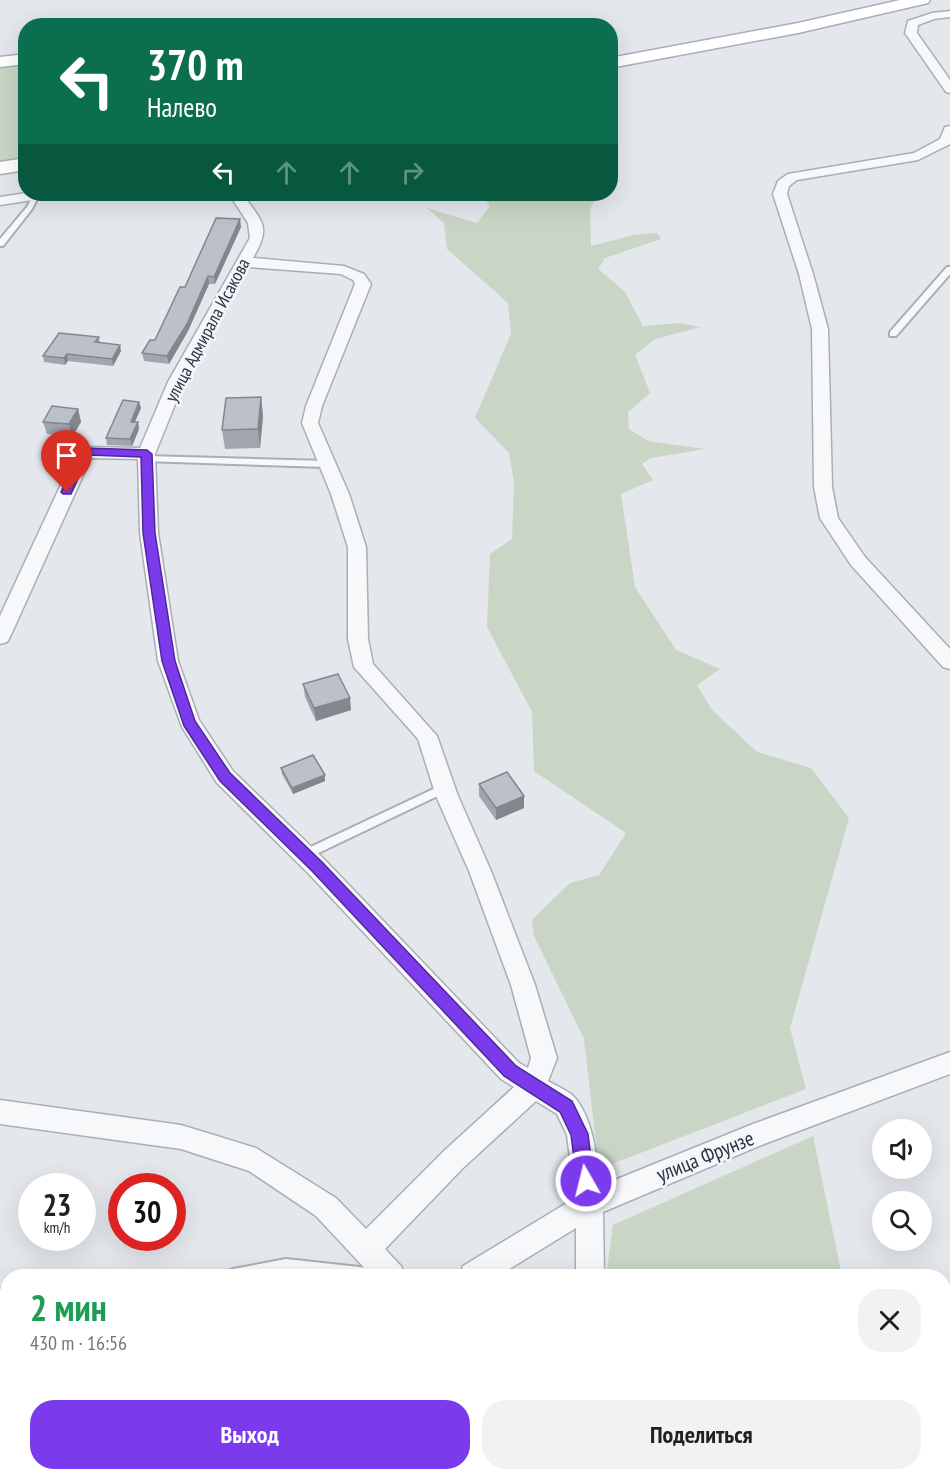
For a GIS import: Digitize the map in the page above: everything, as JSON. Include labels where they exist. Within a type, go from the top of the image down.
[{"type":"main road","points":[[618,62],[798,28],[922,0]]},
{"type":"main road","points":[[0,62],[18,60]]},
{"type":"main road","points":[[0,168],[18,165]]},
{"type":"street","points":[[950,14],[932,16],[912,23],[911,33],[950,89]]},
{"type":"street","points":[[950,130],[946,141],[918,156],[794,177],[783,184],[780,194],[806,274],[820,329],[823,487],[830,518],[858,561],[950,662]]},
{"type":"street","points":[[0,201],[18,198]]},
{"type":"street","name":"улица Адмирала Исакова","points":[[241,201],[255,223],[257,238],[176,382],[147,456],[149,533],[168,661],[189,722],[225,777],[304,855],[510,1071],[566,1106],[580,1134],[589,1204],[590,1269]]},
{"type":"street","points":[[243,262],[344,270],[359,277],[363,284],[314,406],[310,423],[340,494],[357,547],[358,639],[364,668],[427,736],[444,788],[480,871],[523,985],[544,1058],[533,1087],[454,1159],[366,1250]]},
{"type":"street","points":[[0,637],[85,452],[147,456]]},
{"type":"street","name":"улица Фрунзе","points":[[484,1269],[589,1204],[753,1136],[950,1063]]},
{"type":"street","points":[[0,1112],[181,1137],[256,1161],[326,1207],[384,1269]]},
{"type":"lane","points":[[0,244],[36,201]]},
{"type":"lane","points":[[893,334],[950,269]]},
{"type":"lane","points":[[147,456],[326,464]]},
{"type":"lane","points":[[304,855],[444,788]]},
{"type":"lane","points":[[270,1269],[286,1266],[314,1269]]},
{"type":"green space","points":[[18,62],[18,163],[0,166],[0,64]]},
{"type":"green space","points":[[486,201],[594,201],[590,209],[591,246],[634,235],[657,233],[661,239],[605,258],[598,269],[625,292],[643,326],[679,323],[701,327],[655,339],[635,355],[650,393],[628,412],[629,429],[648,441],[705,449],[651,458],[642,464],[653,480],[621,494],[635,587],[676,650],[720,669],[697,685],[712,710],[757,752],[811,768],[849,818],[790,1028],[806,1089],[599,1169],[584,1039],[534,936],[532,920],[570,883],[599,875],[626,833],[534,771],[532,712],[487,627],[490,554],[512,539],[514,482],[509,453],[475,418],[511,334],[508,303],[447,249],[444,223],[427,208],[477,223],[490,206]]},
{"type":"green space","points":[[813,1136],[841,1269],[607,1269],[613,1225]]},
{"type":"building","points":[[216,218],[240,219],[214,277],[208,276],[187,324],[167,356],[142,353],[150,340],[155,340],[180,287],[185,287]]},
{"type":"building","points":[[59,333],[99,337],[95,342],[120,345],[112,359],[67,354],[64,358],[43,356]]},
{"type":"building","points":[[261,397],[258,429],[222,430],[226,398]]},
{"type":"building","points":[[123,400],[139,402],[131,422],[138,422],[130,439],[106,438]]},
{"type":"building","points":[[52,406],[78,409],[69,424],[43,422]]},
{"type":"building","points":[[338,674],[350,698],[314,708],[303,684]]},
{"type":"building","points":[[313,755],[325,775],[292,788],[281,768]]},
{"type":"building","points":[[507,772],[524,796],[496,808],[479,784]]},
{"type":"route","points":[[67,492],[85,452],[147,454],[149,533],[168,661],[189,722],[225,777],[317,867],[510,1071],[566,1106],[580,1134],[586,1181]]}]
